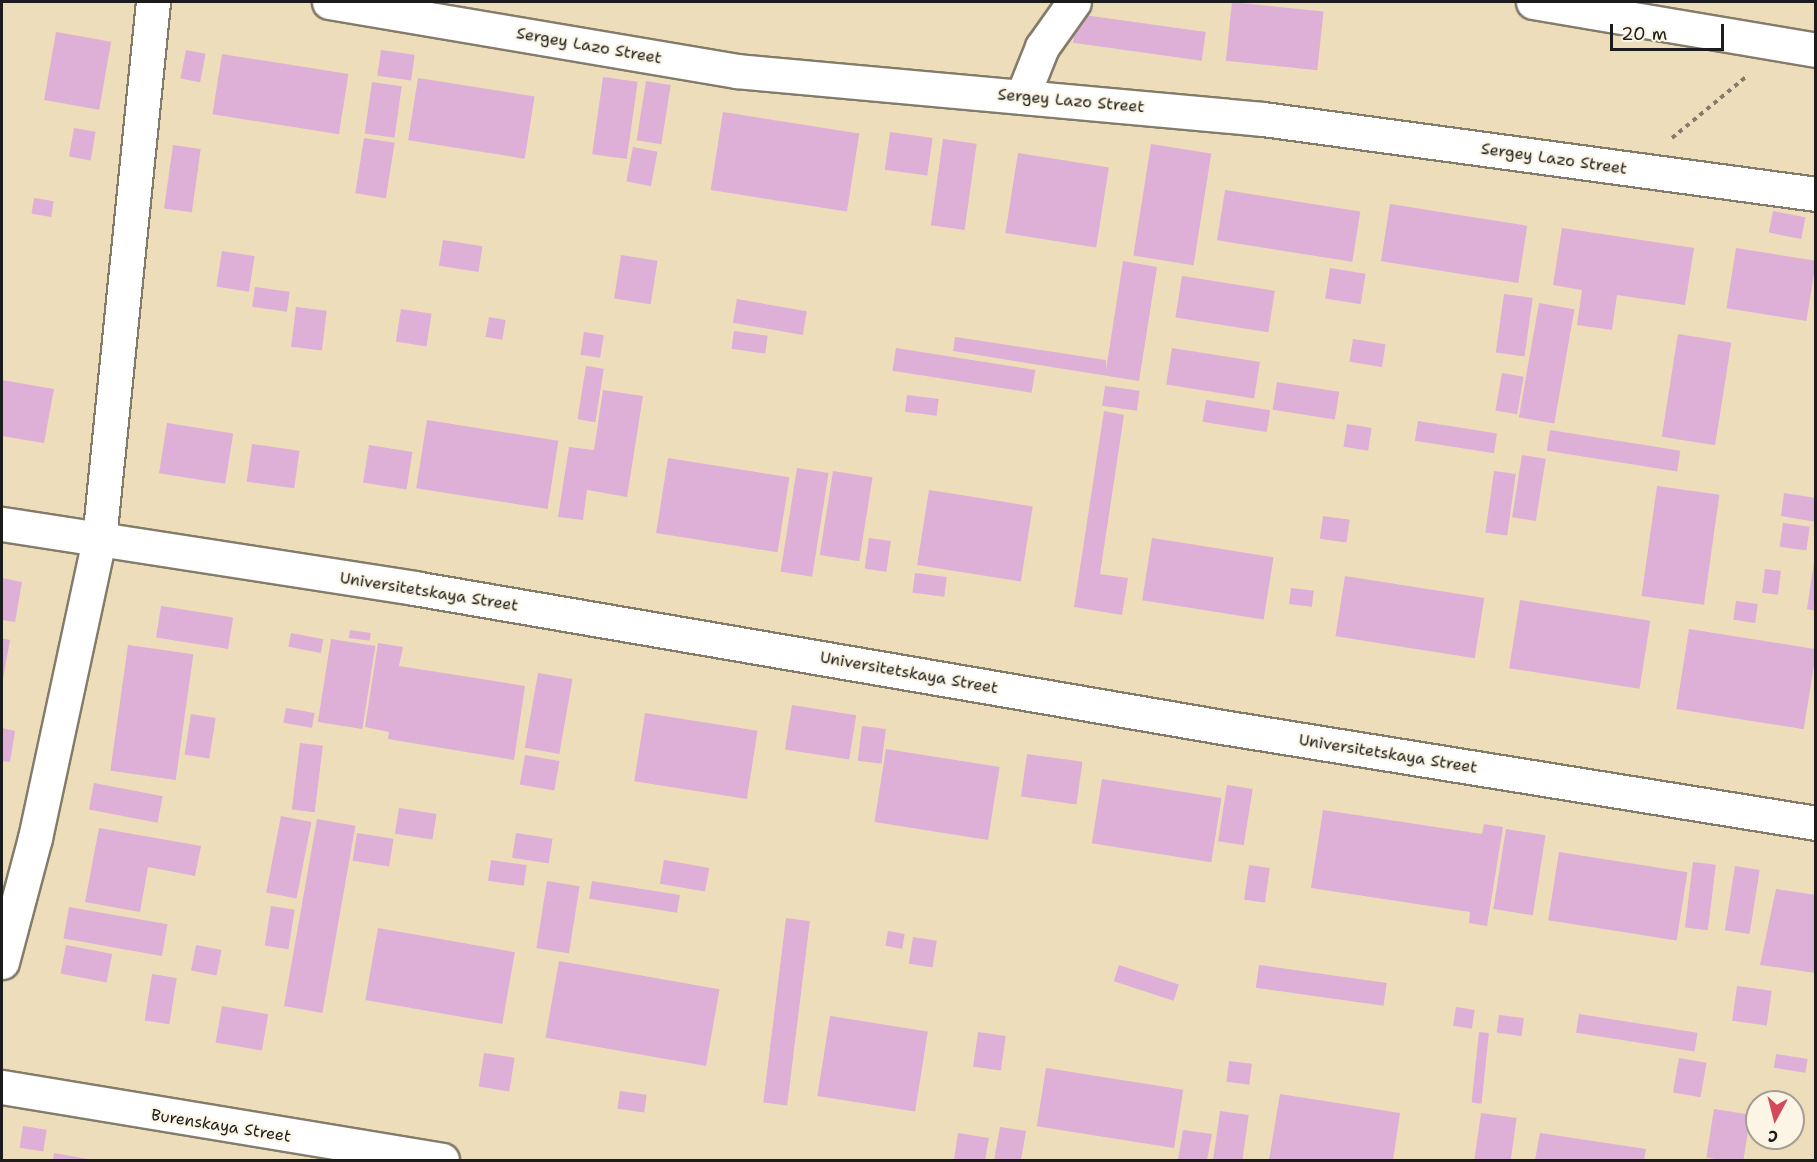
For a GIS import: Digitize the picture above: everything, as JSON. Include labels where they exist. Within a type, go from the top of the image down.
[{"type":"street","points":[[2,962],[35,838],[99,540],[153,2]]},
{"type":"street","name":"Sergey Lazo Street","points":[[329,2],[736,71],[1263,119],[1815,194]]},
{"type":"street","points":[[1022,97],[1042,47],[1074,2]]},
{"type":"street","points":[[1533,2],[1802,48]]},
{"type":"street","name":"Universitetskaya Street","points":[[2,524],[414,588],[1205,724],[1815,823]]},
{"type":"street","name":"Burenskaya Street","points":[[2,1087],[442,1161]]},
{"type":"path","points":[[1635,170],[1726,91],[1802,48]]},
{"type":"building","points":[[1232,2],[1323,12],[1317,70],[1226,61]]},
{"type":"building","points":[[1077,14],[1206,32],[1202,61],[1073,43]]},
{"type":"building","points":[[56,32],[111,42],[99,110],[44,100]]},
{"type":"building","points":[[186,50],[206,54],[200,82],[180,78]]},
{"type":"building","points":[[381,50],[415,55],[411,80],[377,76]]},
{"type":"building","points":[[222,54],[348,74],[339,134],[212,114]]},
{"type":"building","points":[[603,77],[638,82],[627,159],[592,154]]},
{"type":"building","points":[[418,78],[535,96],[525,159],[408,140]]},
{"type":"building","points":[[646,81],[671,85],[661,144],[637,140]]},
{"type":"building","points":[[372,82],[402,86],[394,138],[365,133]]},
{"type":"building","points":[[723,112],[859,134],[847,212],[711,190]]},
{"type":"building","points":[[74,128],[96,132],[91,160],[69,157]]},
{"type":"building","points":[[890,132],[933,138],[927,176],[885,170]]},
{"type":"building","points":[[364,138],[395,143],[386,198],[355,193]]},
{"type":"building","points":[[943,139],[977,144],[965,230],[931,225]]},
{"type":"building","points":[[1151,144],[1211,154],[1194,265],[1133,256]]},
{"type":"building","points":[[173,145],[201,149],[192,212],[164,208]]},
{"type":"building","points":[[633,147],[658,152],[651,186],[626,181]]},
{"type":"building","points":[[1018,153],[1109,167],[1096,247],[1005,233]]},
{"type":"building","points":[[1225,190],[1360,211],[1352,262],[1217,240]]},
{"type":"building","points":[[34,198],[54,201],[51,217],[31,214]]},
{"type":"building","points":[[1390,204],[1527,226],[1518,283],[1381,261]]},
{"type":"building","points":[[1773,211],[1805,217],[1801,239],[1769,233]]},
{"type":"building","points":[[1562,228],[1694,248],[1685,305],[1617,295],[1612,330],[1577,325],[1582,290],[1553,285]]},
{"type":"building","points":[[443,240],[483,246],[478,272],[439,266]]},
{"type":"building","points":[[1736,248],[1816,261],[1806,321],[1726,308]]},
{"type":"building","points":[[222,251],[255,256],[249,292],[216,287]]},
{"type":"building","points":[[621,255],[658,261],[651,304],[614,298]]},
{"type":"building","points":[[1123,261],[1157,267],[1139,381],[953,351],[955,337],[1106,360],[1106,370]]},
{"type":"building","points":[[1330,268],[1366,274],[1361,304],[1325,299]]},
{"type":"building","points":[[1182,276],[1275,291],[1268,332],[1175,317]]},
{"type":"building","points":[[255,287],[290,292],[287,312],[252,307]]},
{"type":"building","points":[[1504,294],[1533,298],[1525,356],[1496,352]]},
{"type":"building","points":[[737,299],[807,311],[803,335],[733,323]]},
{"type":"building","points":[[1539,303],[1574,309],[1554,423],[1519,417]]},
{"type":"building","points":[[296,307],[327,311],[322,350],[291,347]]},
{"type":"building","points":[[401,309],[432,314],[426,346],[396,342]]},
{"type":"building","points":[[489,317],[506,320],[502,340],[486,337]]},
{"type":"building","points":[[734,331],[768,336],[765,354],[731,349]]},
{"type":"building","points":[[584,332],[604,335],[600,358],[580,355]]},
{"type":"building","points":[[1678,334],[1731,342],[1715,445],[1662,437]]},
{"type":"building","points":[[1353,339],[1386,344],[1382,367],[1349,362]]},
{"type":"building","points":[[896,348],[1035,370],[1032,393],[892,371]]},
{"type":"building","points":[[1172,348],[1260,362],[1254,398],[1166,385]]},
{"type":"building","points":[[586,366],[604,369],[595,422],[578,419]]},
{"type":"building","points":[[1502,373],[1524,377],[1517,414],[1495,410]]},
{"type":"building","points":[[2,380],[54,389],[44,443],[2,436]]},
{"type":"building","points":[[1277,382],[1339,392],[1335,420],[1273,410]]},
{"type":"building","points":[[1105,386],[1140,391],[1137,411],[1102,406]]},
{"type":"building","points":[[603,390],[643,396],[627,497],[587,490],[583,520],[558,517],[569,447],[594,450]]},
{"type":"building","points":[[907,395],[939,399],[937,416],[905,412]]},
{"type":"building","points":[[1206,400],[1270,410],[1267,432],[1203,422]]},
{"type":"building","points":[[1104,411],[1124,415],[1100,574],[1128,578],[1122,615],[1074,607]]},
{"type":"building","points":[[427,420],[558,441],[548,509],[416,488]]},
{"type":"building","points":[[1418,421],[1497,434],[1494,453],[1415,441]]},
{"type":"building","points":[[167,423],[233,433],[225,484],[159,473]]},
{"type":"building","points":[[1347,424],[1372,428],[1368,451],[1343,447]]},
{"type":"building","points":[[1550,430],[1680,451],[1677,471],[1547,451]]},
{"type":"building","points":[[252,444],[300,451],[294,488],[247,482]]},
{"type":"building","points":[[369,445],[412,452],[407,489],[363,483]]},
{"type":"building","points":[[1522,455],[1546,459],[1536,521],[1512,517]]},
{"type":"building","points":[[668,458],[789,477],[778,552],[656,533]]},
{"type":"building","points":[[797,468],[829,473],[812,577],[781,572]]},
{"type":"building","points":[[833,471],[873,477],[859,561],[820,555]]},
{"type":"building","points":[[1494,471],[1516,474],[1507,535],[1485,532]]},
{"type":"building","points":[[1657,486],[1719,495],[1704,605],[1642,596]]},
{"type":"building","points":[[929,490],[1033,506],[1021,581],[917,565]]},
{"type":"building","points":[[1784,493],[1816,498],[1816,522],[1781,516]]},
{"type":"building","points":[[1323,516],[1350,520],[1347,543],[1320,539]]},
{"type":"building","points":[[1783,523],[1810,527],[1806,551],[1780,547]]},
{"type":"building","points":[[869,538],[891,541],[886,572],[865,569]]},
{"type":"building","points":[[1152,538],[1273,557],[1264,619],[1142,600]]},
{"type":"building","points":[[1814,562],[1816,562],[1816,611],[1807,609]]},
{"type":"building","points":[[1765,569],[1781,571],[1778,595],[1762,593]]},
{"type":"building","points":[[915,573],[947,577],[944,597],[913,593]]},
{"type":"building","points":[[1345,576],[1484,598],[1475,658],[1335,636]]},
{"type":"building","points":[[2,578],[22,582],[15,622],[2,620]]},
{"type":"building","points":[[1291,588],[1314,591],[1312,607],[1289,604]]},
{"type":"building","points":[[1520,600],[1650,621],[1640,689],[1509,668]]},
{"type":"building","points":[[1736,601],[1758,604],[1755,623],[1733,620]]},
{"type":"building","points":[[161,606],[233,617],[228,649],[156,638]]},
{"type":"building","points":[[1689,629],[1816,649],[1804,729],[1676,709]]},
{"type":"building","points":[[350,630],[371,633],[370,641],[349,638]]},
{"type":"building","points":[[291,633],[323,639],[321,653],[288,647]]},
{"type":"building","points":[[2,638],[10,640],[3,679],[2,679]]},
{"type":"building","points":[[331,639],[375,646],[362,729],[318,722]]},
{"type":"building","points":[[378,643],[403,647],[399,666],[525,686],[514,760],[388,739],[389,732],[365,727]]},
{"type":"building","points":[[128,645],[193,654],[176,780],[110,771]]},
{"type":"building","points":[[538,673],[572,679],[559,754],[525,748]]},
{"type":"building","points":[[792,705],[856,715],[849,760],[785,749]]},
{"type":"building","points":[[286,708],[315,713],[312,728],[283,723]]},
{"type":"building","points":[[645,713],[758,731],[747,799],[634,781]]},
{"type":"building","points":[[191,714],[216,718],[209,758],[185,754]]},
{"type":"building","points":[[862,726],[886,729],[882,764],[858,761]]},
{"type":"building","points":[[2,728],[15,731],[10,762],[2,761]]},
{"type":"building","points":[[300,743],[323,746],[315,812],[292,810]]},
{"type":"building","points":[[886,749],[1000,767],[988,840],[874,822]]},
{"type":"building","points":[[1027,754],[1082,762],[1076,804],[1021,797]]},
{"type":"building","points":[[525,755],[559,761],[554,791],[520,785]]},
{"type":"building","points":[[1102,779],[1222,798],[1211,862],[1092,843]]},
{"type":"building","points":[[94,783],[163,796],[158,823],[89,810]]},
{"type":"building","points":[[1227,785],[1253,789],[1244,845],[1218,841]]},
{"type":"building","points":[[399,808],[437,814],[432,840],[395,834]]},
{"type":"building","points":[[1323,810],[1482,834],[1484,824],[1503,827],[1487,926],[1469,923],[1470,912],[1311,888]]},
{"type":"building","points":[[281,816],[311,822],[297,898],[266,893]]},
{"type":"building","points":[[317,819],[355,826],[322,1013],[284,1006]]},
{"type":"building","points":[[99,828],[201,846],[195,876],[148,867],[140,912],[85,902]]},
{"type":"building","points":[[1506,829],[1546,835],[1533,915],[1493,909]]},
{"type":"building","points":[[357,833],[394,839],[389,866],[353,861]]},
{"type":"building","points":[[516,833],[553,839],[549,863],[512,858]]},
{"type":"building","points":[[1559,852],[1687,872],[1677,940],[1548,920]]},
{"type":"building","points":[[491,860],[527,865],[524,886],[488,881]]},
{"type":"building","points":[[664,860],[709,868],[705,892],[660,884]]},
{"type":"building","points":[[1693,862],[1716,865],[1708,930],[1685,928]]},
{"type":"building","points":[[1249,865],[1270,868],[1265,903],[1244,900]]},
{"type":"building","points":[[1735,866],[1760,870],[1750,934],[1725,930]]},
{"type":"building","points":[[547,881],[580,886],[569,953],[536,948]]},
{"type":"building","points":[[592,881],[680,895],[677,913],[589,899]]},
{"type":"building","points":[[1776,889],[1816,895],[1816,973],[1760,965]]},
{"type":"building","points":[[271,906],[295,910],[288,949],[265,946]]},
{"type":"building","points":[[69,907],[167,924],[162,956],[63,939]]},
{"type":"building","points":[[786,918],[810,921],[787,1106],[763,1103]]},
{"type":"building","points":[[378,928],[515,952],[502,1024],[365,1000]]},
{"type":"building","points":[[888,931],[905,934],[902,949],[885,946]]},
{"type":"building","points":[[913,937],[937,941],[932,967],[909,964]]},
{"type":"building","points":[[66,945],[112,954],[107,982],[60,973]]},
{"type":"building","points":[[196,945],[222,950],[217,975],[191,971]]},
{"type":"building","points":[[559,961],[720,989],[706,1066],[545,1038]]},
{"type":"building","points":[[1119,965],[1179,984],[1174,1001],[1114,981]]},
{"type":"building","points":[[1259,965],[1387,983],[1384,1006],[1256,988]]},
{"type":"building","points":[[152,974],[177,978],[169,1024],[145,1020]]},
{"type":"building","points":[[1737,986],[1772,991],[1767,1026],[1732,1021]]},
{"type":"building","points":[[222,1006],[268,1014],[262,1051],[216,1042]]},
{"type":"building","points":[[1456,1007],[1475,1010],[1472,1029],[1453,1026]]},
{"type":"building","points":[[1579,1014],[1698,1033],[1695,1052],[1576,1033]]},
{"type":"building","points":[[1499,1015],[1524,1018],[1522,1036],[1497,1033]]},
{"type":"building","points":[[830,1016],[928,1031],[915,1111],[817,1096]]},
{"type":"building","points":[[978,1032],[1006,1036],[1001,1071],[973,1067]]},
{"type":"building","points":[[1479,1032],[1489,1033],[1482,1104],[1472,1103]]},
{"type":"building","points":[[484,1053],[515,1058],[509,1091],[479,1087]]},
{"type":"building","points":[[1776,1054],[1808,1059],[1805,1073],[1774,1068]]},
{"type":"building","points":[[1679,1058],[1707,1063],[1700,1097],[1673,1092]]},
{"type":"building","points":[[1229,1061],[1252,1064],[1249,1085],[1226,1082]]},
{"type":"building","points":[[1046,1068],[1183,1090],[1174,1148],[1037,1126]]},
{"type":"building","points":[[620,1091],[647,1095],[644,1113],[617,1109]]},
{"type":"building","points":[[1280,1094],[1400,1113],[1393,1160],[1269,1160]]},
{"type":"building","points":[[1714,1109],[1745,1114],[1743,1160],[1706,1157]]},
{"type":"building","points":[[1220,1111],[1249,1115],[1242,1160],[1213,1160]]},
{"type":"building","points":[[1481,1113],[1517,1118],[1511,1160],[1474,1160]]},
{"type":"building","points":[[23,1126],[47,1130],[43,1151],[20,1148]]},
{"type":"building","points":[[1000,1127],[1026,1131],[1021,1160],[994,1160]]},
{"type":"building","points":[[1183,1130],[1212,1134],[1207,1160],[1178,1160]]},
{"type":"building","points":[[958,1133],[989,1138],[985,1160],[954,1160]]},
{"type":"building","points":[[1540,1133],[1646,1149],[1644,1160],[1535,1160]]},
{"type":"building","points":[[54,1153],[88,1159],[88,1160],[53,1160]]}]
